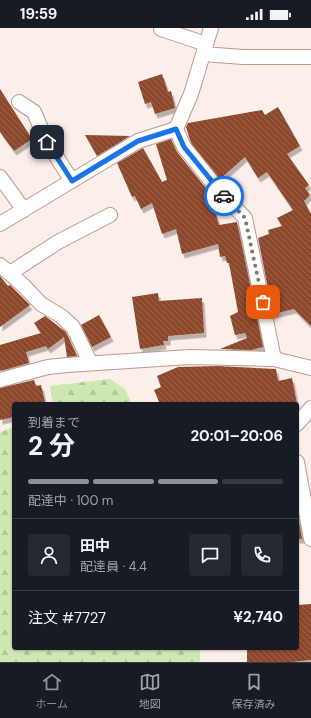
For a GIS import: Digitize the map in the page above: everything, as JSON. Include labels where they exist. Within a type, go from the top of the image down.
[{"type":"street","points":[[161,28],[205,49],[243,57],[311,57]]},
{"type":"street","points":[[211,28],[191,94],[176,129],[184,147],[220,192],[245,218],[274,360]]},
{"type":"street","points":[[19,102],[34,112],[47,142],[72,181]]},
{"type":"street","points":[[0,224],[138,141],[176,129]]},
{"type":"street","points":[[0,177],[24,210]]},
{"type":"street","points":[[90,362],[73,327],[61,316],[41,304],[5,269],[110,215]]},
{"type":"street","points":[[0,380],[48,368],[90,362],[190,357],[274,360],[311,368]]},
{"type":"street","points":[[299,469],[307,497],[311,544]]},
{"type":"green space","points":[[110,379],[125,389],[131,402],[53,402],[50,386]]},
{"type":"green space","points":[[12,428],[12,650],[200,650],[200,662],[0,662],[0,432]]},
{"type":"building","points":[[162,74],[168,92],[171,91],[175,108],[155,114],[151,102],[145,104],[138,82]]},
{"type":"building","points":[[0,89],[32,139],[14,151],[0,132]]},
{"type":"building","points":[[278,107],[300,146],[287,154],[309,185],[305,188],[310,195],[304,201],[311,214],[311,326],[294,309],[273,314],[258,238],[269,234],[268,230],[282,226],[277,218],[293,210],[267,172],[258,178],[245,157],[220,179],[191,143],[186,127],[188,123],[262,110],[265,115]]},
{"type":"building","points":[[85,135],[130,136],[97,156]]},
{"type":"building","points":[[171,139],[177,152],[209,192],[219,225],[237,222],[263,347],[251,350],[220,349],[247,338],[245,333],[235,335],[230,316],[238,312],[229,263],[227,263],[225,256],[220,257],[218,244],[182,254],[176,229],[162,234],[152,203],[141,209],[135,196],[132,197],[117,163],[143,148],[162,182],[167,180],[156,144]]},
{"type":"building","points":[[0,276],[8,286],[10,285],[30,305],[0,327]]},
{"type":"building","points":[[158,293],[159,301],[202,298],[204,333],[168,336],[168,341],[163,341],[164,345],[140,349],[132,297]]},
{"type":"building","points":[[99,315],[111,337],[92,347],[81,325]]},
{"type":"building","points":[[45,316],[66,332],[77,356],[67,357],[64,337],[48,349],[46,346],[26,352],[29,363],[0,371],[0,345],[41,333],[34,323]]},
{"type":"building","points":[[218,366],[276,369],[278,381],[292,378],[297,402],[159,402],[154,390],[161,387],[157,376],[178,367]]},
{"type":"building","points":[[34,380],[36,386],[41,385],[45,402],[12,402],[12,417],[0,420],[0,388]]},
{"type":"building","points":[[299,522],[302,539],[299,539]]},
{"type":"building","points":[[311,604],[311,660],[291,662],[247,662],[247,650],[299,650],[299,605]]},
{"type":"way so far","points":[[224,196],[245,218],[263,302]]},
{"type":"route","points":[[47,142],[72,181],[138,141],[176,129],[184,147],[224,196]]}]
